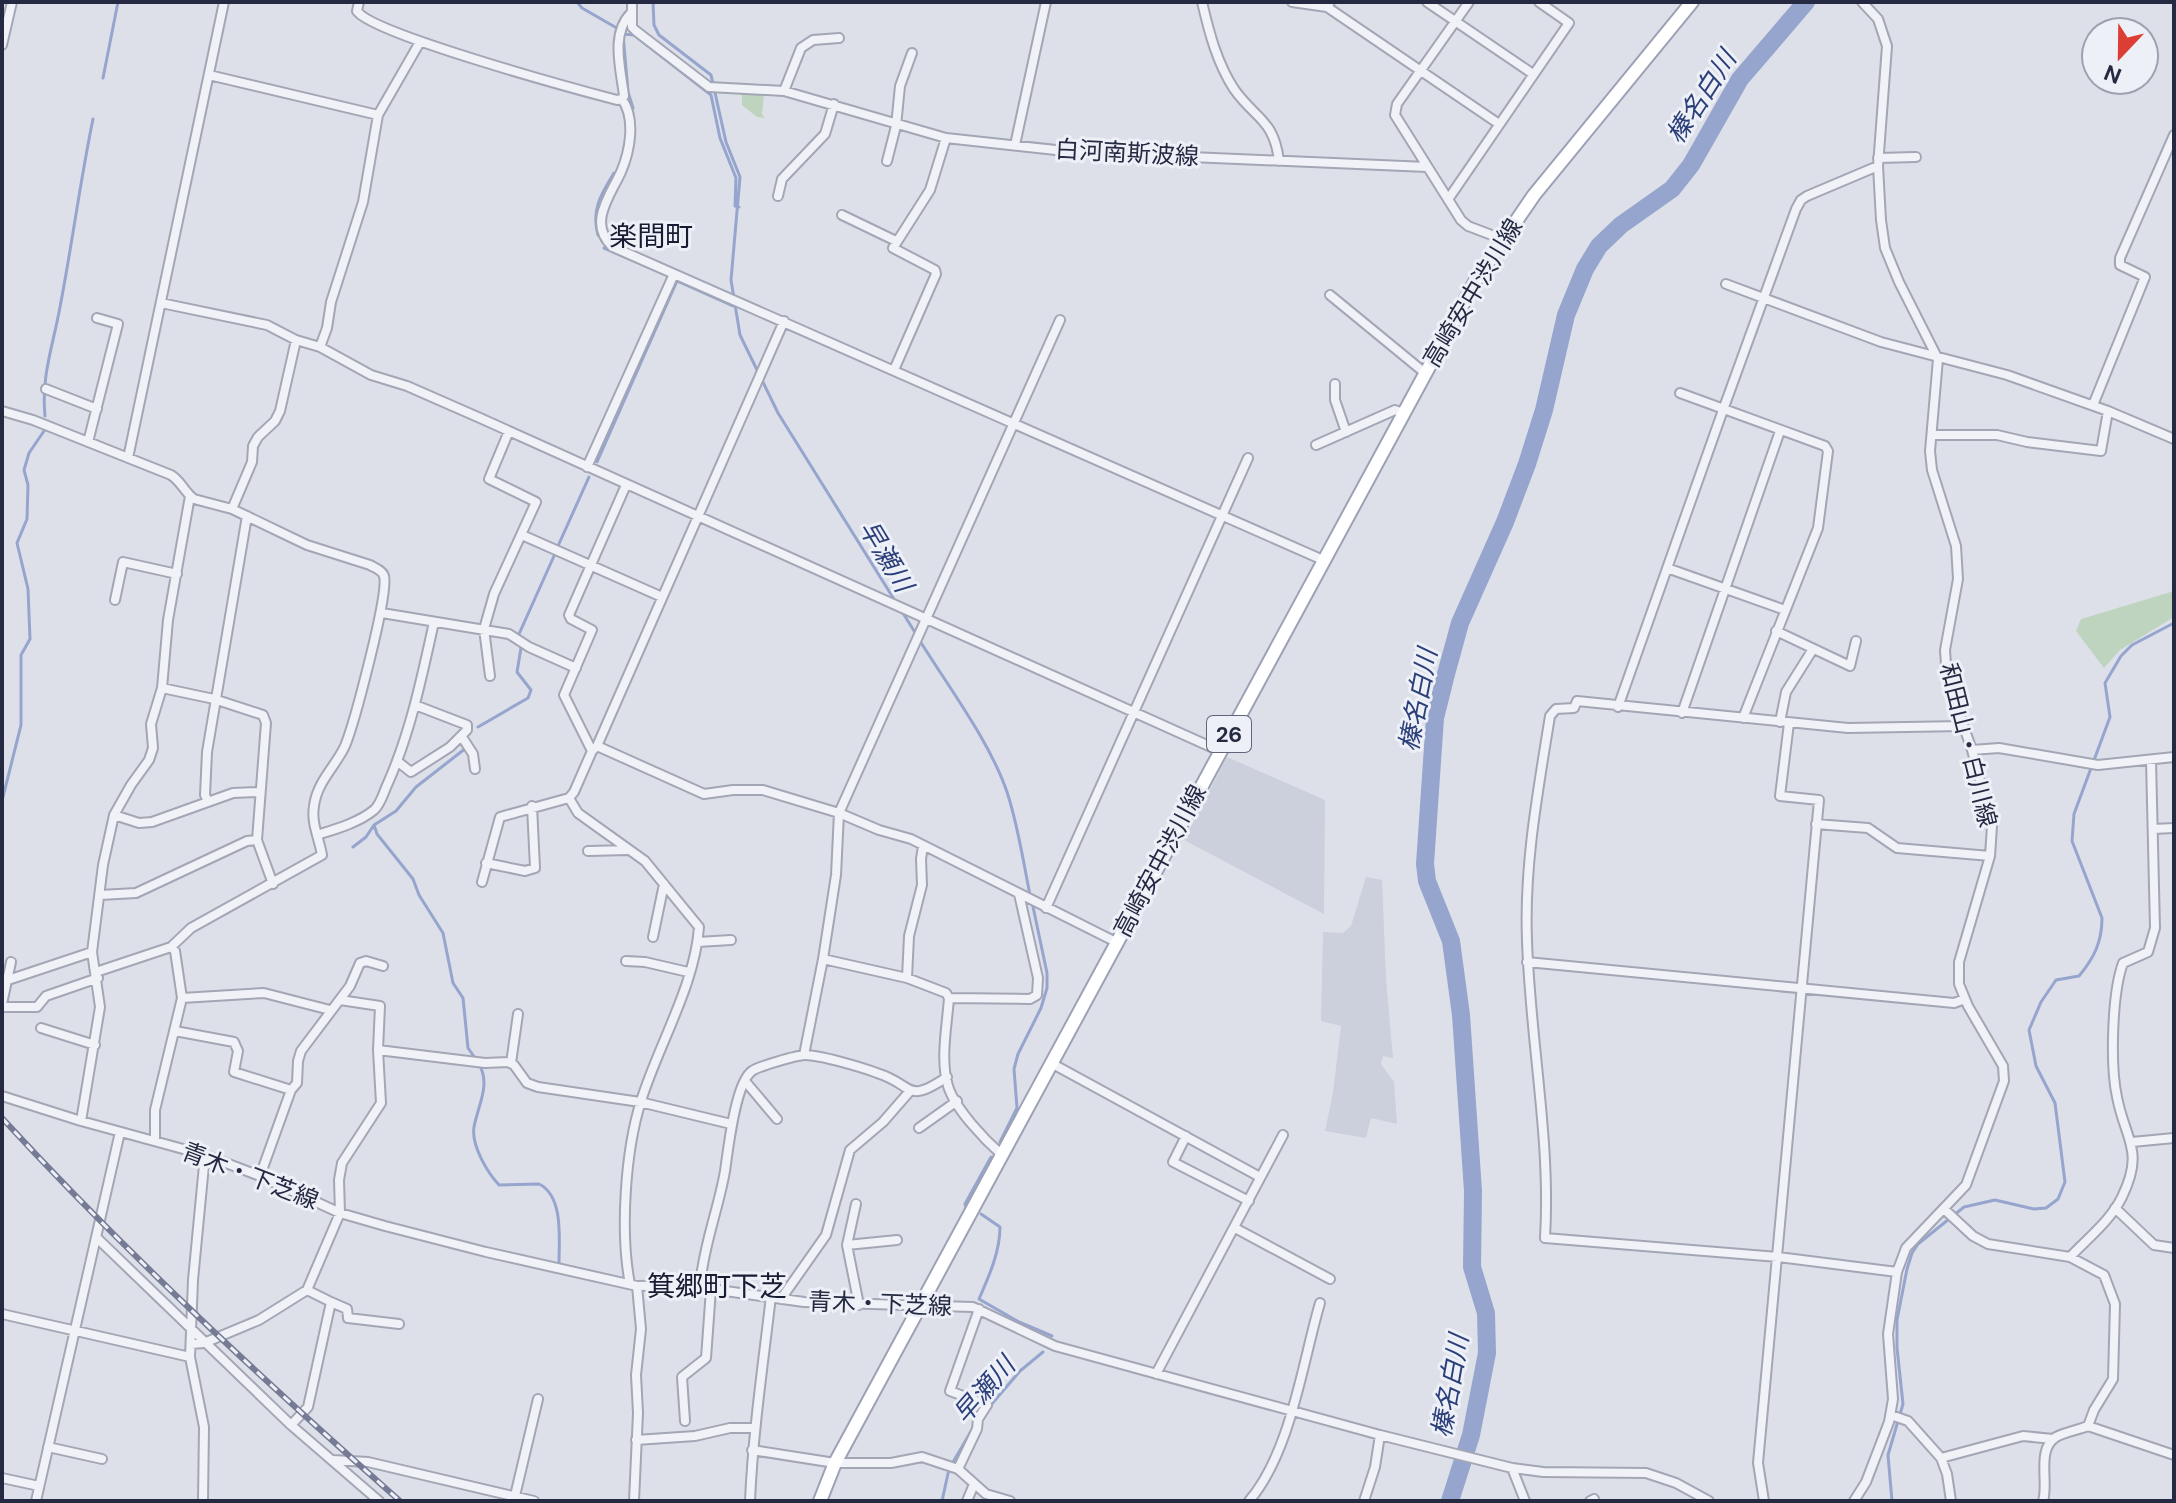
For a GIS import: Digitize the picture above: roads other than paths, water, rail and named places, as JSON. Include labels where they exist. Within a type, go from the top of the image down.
[{"type":"main road","name":"高崎安中渋川線","points":[[820,1501],[835,1463],[1116,942],[1403,413],[1502,239],[1692,2]]},
{"type":"street","points":[[2,45],[12,2]]},
{"type":"street","points":[[128,458],[224,2]]},
{"type":"street","points":[[359,2],[357,11],[360,16],[420,42],[558,85],[622,99]]},
{"type":"street","points":[[632,2],[631,13],[618,33],[622,99],[632,121],[623,168],[603,208],[603,233],[613,247],[1323,560]]},
{"type":"street","points":[[1015,145],[1046,2]]},
{"type":"street","points":[[1202,2],[1210,39],[1244,100],[1270,127],[1279,161]]},
{"type":"street","points":[[1292,2],[1329,5],[1499,124]]},
{"type":"street","points":[[1427,2],[1533,74]]},
{"type":"street","points":[[1469,2],[1395,110],[1461,220],[1468,226],[1502,239]]},
{"type":"street","points":[[1449,198],[1569,23],[1539,2]]},
{"type":"street","points":[[1864,4],[1878,19],[1887,46],[1878,162],[1885,248],[1938,359]]},
{"type":"street","name":"白河南斯波線","points":[[631,13],[632,27],[636,31],[709,87],[784,91],[834,104],[896,126],[946,138],[1074,152],[1427,167]]},
{"type":"street","points":[[784,91],[801,48],[813,40],[839,38]]},
{"type":"street","points":[[320,347],[363,202],[378,115],[420,42]]},
{"type":"street","points":[[887,161],[896,126],[900,86],[912,53]]},
{"type":"street","points":[[209,75],[378,115]]},
{"type":"street","points":[[778,196],[782,179],[825,134],[834,104]]},
{"type":"street","points":[[2093,405],[2145,277],[2120,265],[2120,258],[2174,135]]},
{"type":"street","points":[[894,370],[936,274],[935,270],[893,248],[930,190],[946,138]]},
{"type":"street","points":[[1618,707],[1763,298],[1801,200],[1878,162],[1916,157]]},
{"type":"street","points":[[842,215],[896,241]]},
{"type":"street","points":[[587,467],[674,274]]},
{"type":"street","points":[[1726,284],[1881,342],[2007,375],[2093,405],[2174,439]]},
{"type":"street","points":[[1330,295],[1425,373]]},
{"type":"street","points":[[161,303],[267,325],[296,340],[320,347],[371,375],[407,386],[509,431],[891,604],[924,622],[1220,751]]},
{"type":"street","points":[[88,442],[118,324],[97,318]]},
{"type":"street","points":[[804,1055],[836,875],[839,813],[1060,320]]},
{"type":"street","points":[[482,882],[500,817],[569,798],[574,792],[784,321]]},
{"type":"street","points":[[232,509],[252,462],[253,446],[280,411],[296,340]]},
{"type":"street","name":"和田山・白川線","points":[[1854,1501],[1866,1482],[1892,1415],[1888,1334],[1897,1272],[1906,1248],[1946,1211],[1966,1185],[2004,1081],[2003,1066],[1959,984],[1959,962],[1990,856],[1992,826],[1972,750],[1947,679],[1945,650],[1958,579],[1956,546],[1932,470],[1938,359]]},
{"type":"street","points":[[1335,384],[1335,400],[1346,432]]},
{"type":"street","points":[[46,389],[97,409]]},
{"type":"street","points":[[1680,393],[1825,446],[1828,451],[1821,519],[1743,718]]},
{"type":"street","points":[[1316,445],[1395,410],[1403,413]]},
{"type":"street","points":[[2,411],[33,420],[171,475],[180,480],[190,496],[232,509],[307,545],[379,569],[384,578],[382,613],[349,735],[340,755],[318,787],[313,808],[322,855],[191,928],[171,947],[46,996],[37,1007],[2,1005],[11,962]]},
{"type":"street","points":[[1932,435],[1997,435],[2101,451],[2108,411]]},
{"type":"street","points":[[490,676],[484,629],[494,594],[536,502],[489,479],[509,431]]},
{"type":"street","points":[[1682,713],[1780,431]]},
{"type":"street","points":[[1044,906],[1248,458]]},
{"type":"street","points":[[626,485],[569,615],[592,630],[564,695],[594,748],[704,794],[763,790],[839,813],[923,846],[1116,942]]},
{"type":"street","points":[[81,1121],[100,1007],[92,952],[108,836],[114,815],[149,760],[153,748],[151,724],[162,688],[168,620],[190,496]]},
{"type":"street","points":[[208,802],[205,795],[207,752],[214,699],[247,516]]},
{"type":"street","points":[[522,535],[662,597]]},
{"type":"street","points":[[115,600],[123,562],[177,574]]},
{"type":"street","points":[[1667,568],[1785,610]]},
{"type":"street","points":[[382,613],[509,634],[520,643],[576,668]]},
{"type":"street","points":[[317,835],[344,827],[375,809],[397,761],[415,705],[434,622]]},
{"type":"street","points":[[1776,631],[1850,666],[1856,641]]},
{"type":"street","points":[[1764,1501],[1758,1463],[1819,800],[1780,796],[1784,723],[1786,692],[1813,649]]},
{"type":"street","points":[[162,688],[259,712],[266,719],[257,840],[273,884]]},
{"type":"street","points":[[1897,1272],[1778,1257],[1545,1238],[1548,1192],[1527,962],[1527,883],[1533,822],[1550,716],[1556,709],[1574,708],[1577,701],[1848,728],[1963,726]]},
{"type":"street","points":[[397,761],[411,772],[462,737],[467,730],[467,725],[415,705]]},
{"type":"street","points":[[462,737],[473,754],[475,769]]},
{"type":"street","points":[[1972,750],[1999,748],[2098,765],[2174,757]]},
{"type":"street","points":[[2070,1257],[2115,1208],[2132,1170],[2132,1142],[2115,1086],[2116,986],[2123,963],[2148,952],[2153,942],[2157,912],[2151,760]]},
{"type":"street","points":[[114,815],[139,823],[152,822],[233,793],[259,792]]},
{"type":"street","points":[[569,798],[578,813],[645,861],[699,927],[698,942],[674,1018],[640,1102],[627,1167],[626,1264],[641,1329],[636,1375],[634,1501]]},
{"type":"street","points":[[486,863],[525,871],[535,868],[532,806]]},
{"type":"street","points":[[1816,824],[1868,828],[1897,848],[1990,856]]},
{"type":"street","points":[[2153,829],[2174,828]]},
{"type":"street","points":[[100,895],[136,893],[247,841],[257,840]]},
{"type":"street","points":[[907,978],[909,936],[922,885],[923,846]]},
{"type":"street","points":[[588,851],[630,850]]},
{"type":"street","points":[[653,937],[664,884]]},
{"type":"street","points":[[949,998],[1030,999],[1037,995],[1038,978],[1022,895]]},
{"type":"street","points":[[698,942],[731,940]]},
{"type":"street","points":[[155,1141],[155,1110],[182,998],[175,951],[171,947]]},
{"type":"street","points":[[8,980],[92,952]]},
{"type":"street","points":[[823,959],[907,978],[942,990],[949,998],[945,1056],[949,1088],[979,1134],[1002,1155]]},
{"type":"street","points":[[260,1176],[291,1090],[297,1083],[301,1051],[350,986],[360,963],[366,961],[383,966]]},
{"type":"street","points":[[626,961],[688,972]]},
{"type":"street","points":[[1527,962],[1954,1003],[1965,999]]},
{"type":"street","points":[[182,998],[264,993],[330,1010]]},
{"type":"street","points":[[191,1344],[204,1343],[259,1320],[307,1290],[340,1213],[342,1163],[381,1103],[378,1050],[380,1006],[340,1000]]},
{"type":"street","points":[[518,1014],[511,1063],[527,1083],[640,1102],[731,1124]]},
{"type":"street","points":[[41,1028],[95,1045]]},
{"type":"street","points":[[175,1031],[234,1042],[238,1051],[234,1072],[291,1090]]},
{"type":"street","points":[[378,1050],[485,1063],[511,1063]]},
{"type":"street","points":[[700,1285],[704,1252],[725,1174],[731,1124],[745,1081],[752,1071],[804,1055],[877,1073],[910,1091],[927,1090],[947,1077]]},
{"type":"street","points":[[1051,1063],[1260,1177]]},
{"type":"street","points":[[745,1081],[777,1119]]},
{"type":"street","points":[[750,1501],[753,1428],[776,1298],[826,1235],[850,1150],[883,1122],[910,1091]]},
{"type":"street","name":"青木・下芝線","points":[[2,1096],[205,1155],[260,1176],[340,1213],[486,1252],[633,1285],[700,1285],[776,1298],[859,1305],[979,1309],[1055,1346],[1380,1435],[1512,1468],[1543,1472],[1646,1473],[1676,1483],[1709,1501]]},
{"type":"street","points":[[919,1128],[957,1101]]},
{"type":"street","points":[[36,1501],[120,1132]]},
{"type":"street","points":[[1156,1374],[1283,1135]]},
{"type":"street","points":[[1186,1136],[1173,1162],[1249,1201]]},
{"type":"street","points":[[2132,1142],[2174,1138]]},
{"type":"street","points":[[203,1501],[204,1427],[190,1357],[193,1280],[205,1155]]},
{"type":"street","points":[[856,1204],[847,1245],[859,1305]]},
{"type":"street","points":[[2115,1208],[2149,1242],[2174,1248]]},
{"type":"street","points":[[1946,1211],[1988,1244],[2070,1257],[2104,1275],[2115,1304],[2113,1379],[2088,1426]]},
{"type":"street","points":[[1235,1228],[1330,1279]]},
{"type":"street","points":[[97,1238],[291,1425],[379,1501]]},
{"type":"street","points":[[847,1245],[897,1240]]},
{"type":"street","points":[[685,1421],[682,1377],[706,1358],[711,1289]]},
{"type":"street","points":[[307,1290],[347,1309],[348,1318],[399,1324]]},
{"type":"street","points":[[291,1425],[308,1407],[331,1302]]},
{"type":"street","points":[[1249,1501],[1264,1480],[1292,1411],[1320,1303]]},
{"type":"street","points":[[953,1468],[987,1405],[950,1391],[979,1309]]},
{"type":"street","points":[[2,1314],[190,1357]]},
{"type":"street","points":[[514,1499],[538,1399]]},
{"type":"street","points":[[1892,1415],[1906,1420],[1941,1458],[1951,1501]]},
{"type":"street","points":[[1941,1458],[2023,1436],[2053,1439],[2088,1426],[2174,1455]]},
{"type":"street","points":[[636,1440],[753,1428]]},
{"type":"street","points":[[1364,1501],[1375,1467],[1380,1435]]},
{"type":"street","points":[[2043,1501],[2045,1456],[2053,1439]]},
{"type":"street","points":[[48,1447],[102,1459]]},
{"type":"street","points":[[752,1450],[835,1463],[891,1463],[922,1457],[953,1468],[986,1494],[1010,1501]]},
{"type":"street","points":[[332,1460],[368,1462],[514,1499],[534,1501]]},
{"type":"street","points":[[1512,1468],[1525,1501]]},
{"type":"street","points":[[2,1478],[39,1486]]},
{"type":"street","points":[[967,1501],[974,1484]]},
{"type":"waterway","points":[[103,78],[118,2]]},
{"type":"waterway","points":[[577,2],[615,27]]},
{"type":"waterway","name":"早瀬川","points":[[653,2],[654,25],[659,35],[711,75],[726,142],[740,177],[731,280],[740,335],[778,413],[897,604]]},
{"type":"waterway","name":"榛名白川","points":[[1450,1501],[1471,1435],[1487,1353],[1486,1313],[1472,1267],[1473,1191],[1461,1015],[1451,941],[1427,881],[1425,864],[1435,718],[1460,623],[1527,464],[1544,410],[1566,315],[1585,269],[1599,246],[1621,225],[1672,189],[1691,165],[1740,79],[1806,2]]},
{"type":"waterway","points":[[633,108],[628,92],[623,34],[634,35],[711,95],[720,138],[736,178],[735,206],[739,207]]},
{"type":"waterway","points":[[45,416],[46,374],[93,119]]},
{"type":"waterway","points":[[598,235],[597,210],[601,195],[614,173]]},
{"type":"waterway","points":[[604,248],[664,274]]},
{"type":"waterway","points":[[597,462],[677,281],[733,306]]},
{"type":"waterway","points":[[2,801],[21,725],[21,655],[30,639],[28,589],[17,543],[27,519],[28,485],[24,470],[29,453],[44,431]]},
{"type":"waterway","points":[[558,546],[589,477]]},
{"type":"waterway","points":[[519,634],[554,556]]},
{"type":"waterway","name":"早瀬川","points":[[901,610],[916,634]]},
{"type":"waterway","points":[[1892,1501],[1888,1455],[1903,1404],[1897,1320],[1912,1253],[1918,1244],[1964,1207],[1995,1200],[2034,1209],[2046,1208],[2058,1199],[2065,1182],[2055,1103],[2036,1066],[2029,1030],[2041,1002],[2056,980],[2079,976],[2093,956],[2101,935],[2102,918],[2072,841],[2074,814],[2110,717],[2105,683],[2121,656],[2132,645],[2174,623]]},
{"type":"waterway","name":"早瀬川","points":[[920,641],[1000,773],[1014,817],[1030,895]]},
{"type":"waterway","points":[[478,727],[528,698],[531,690],[517,672],[521,648]]},
{"type":"waterway","points":[[353,847],[366,837],[374,825],[396,811],[416,787],[466,748]]},
{"type":"waterway","points":[[374,825],[377,834],[413,879],[419,895],[443,933],[453,983],[463,998],[468,1048],[475,1058]]},
{"type":"waterway","name":"早瀬川","points":[[1000,1142],[1017,1108],[1014,1069],[1018,1054],[1041,1008],[1047,988],[1047,973],[1032,902]]},
{"type":"waterway","points":[[479,1064],[484,1087],[474,1127],[477,1150],[499,1185],[539,1184],[553,1198],[558,1219],[559,1263]]},
{"type":"waterway","name":"早瀬川","points":[[966,1207],[991,1157]]},
{"type":"waterway","name":"早瀬川","points":[[981,1214],[1000,1227],[1000,1236],[979,1299],[1019,1322],[1052,1336]]},
{"type":"waterway","name":"早瀬川","points":[[990,1406],[1020,1371],[1043,1352]]},
{"type":"waterway","name":"早瀬川","points":[[942,1501],[949,1469],[973,1428]]},
{"type":"railway","points":[[2,1118],[196,1315],[400,1501]]},
{"type":"district","name":"楽間町","points":[[651,236]]},
{"type":"district","name":"箕郷町下芝","points":[[717,1286]]}]
